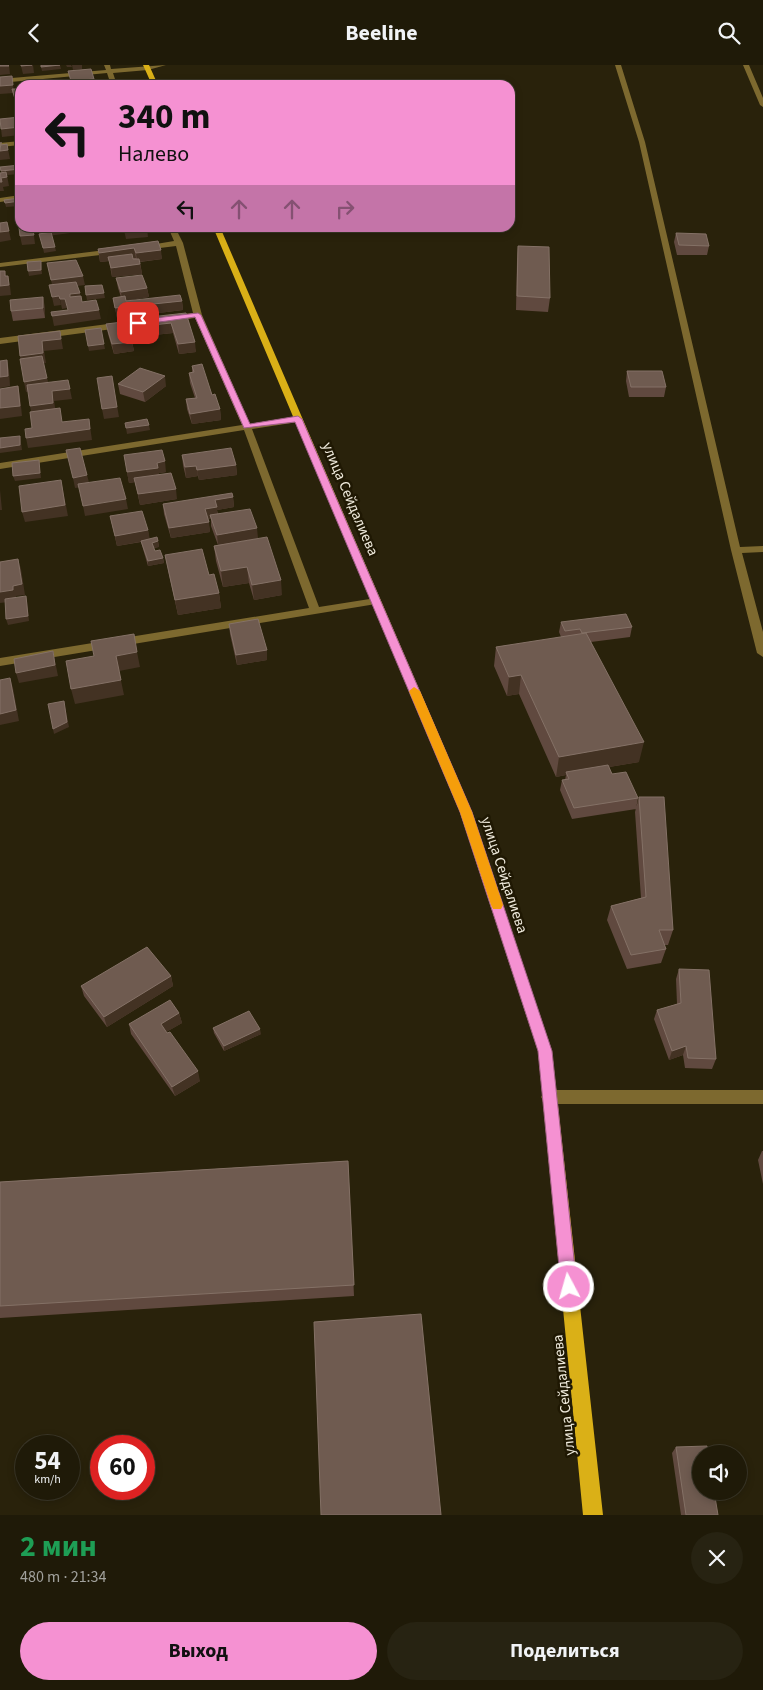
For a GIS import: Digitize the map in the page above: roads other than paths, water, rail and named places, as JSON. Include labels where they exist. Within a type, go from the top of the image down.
[{"type":"main road","points":[[147,67],[153,80]]},
{"type":"main road","name":"улица Сейдалиева","points":[[218,232],[466,812],[545,1051],[593,1515]]},
{"type":"street","points":[[0,81],[108,68],[163,65]]},
{"type":"street","points":[[618,65],[642,142],[736,550],[763,653]]},
{"type":"street","points":[[746,65],[763,105]]},
{"type":"street","points":[[108,68],[112,80]]},
{"type":"street","points":[[0,145],[15,144]]},
{"type":"street","points":[[0,199],[15,198]]},
{"type":"street","points":[[173,232],[198,315],[247,427],[315,611]]},
{"type":"street","points":[[139,248],[178,243]]},
{"type":"street","points":[[0,265],[119,251]]},
{"type":"street","points":[[0,341],[198,315]]},
{"type":"street","points":[[0,466],[298,419]]},
{"type":"street","points":[[736,550],[763,549]]},
{"type":"street","points":[[0,662],[376,601]]},
{"type":"street","points":[[549,1097],[763,1097]]}]
